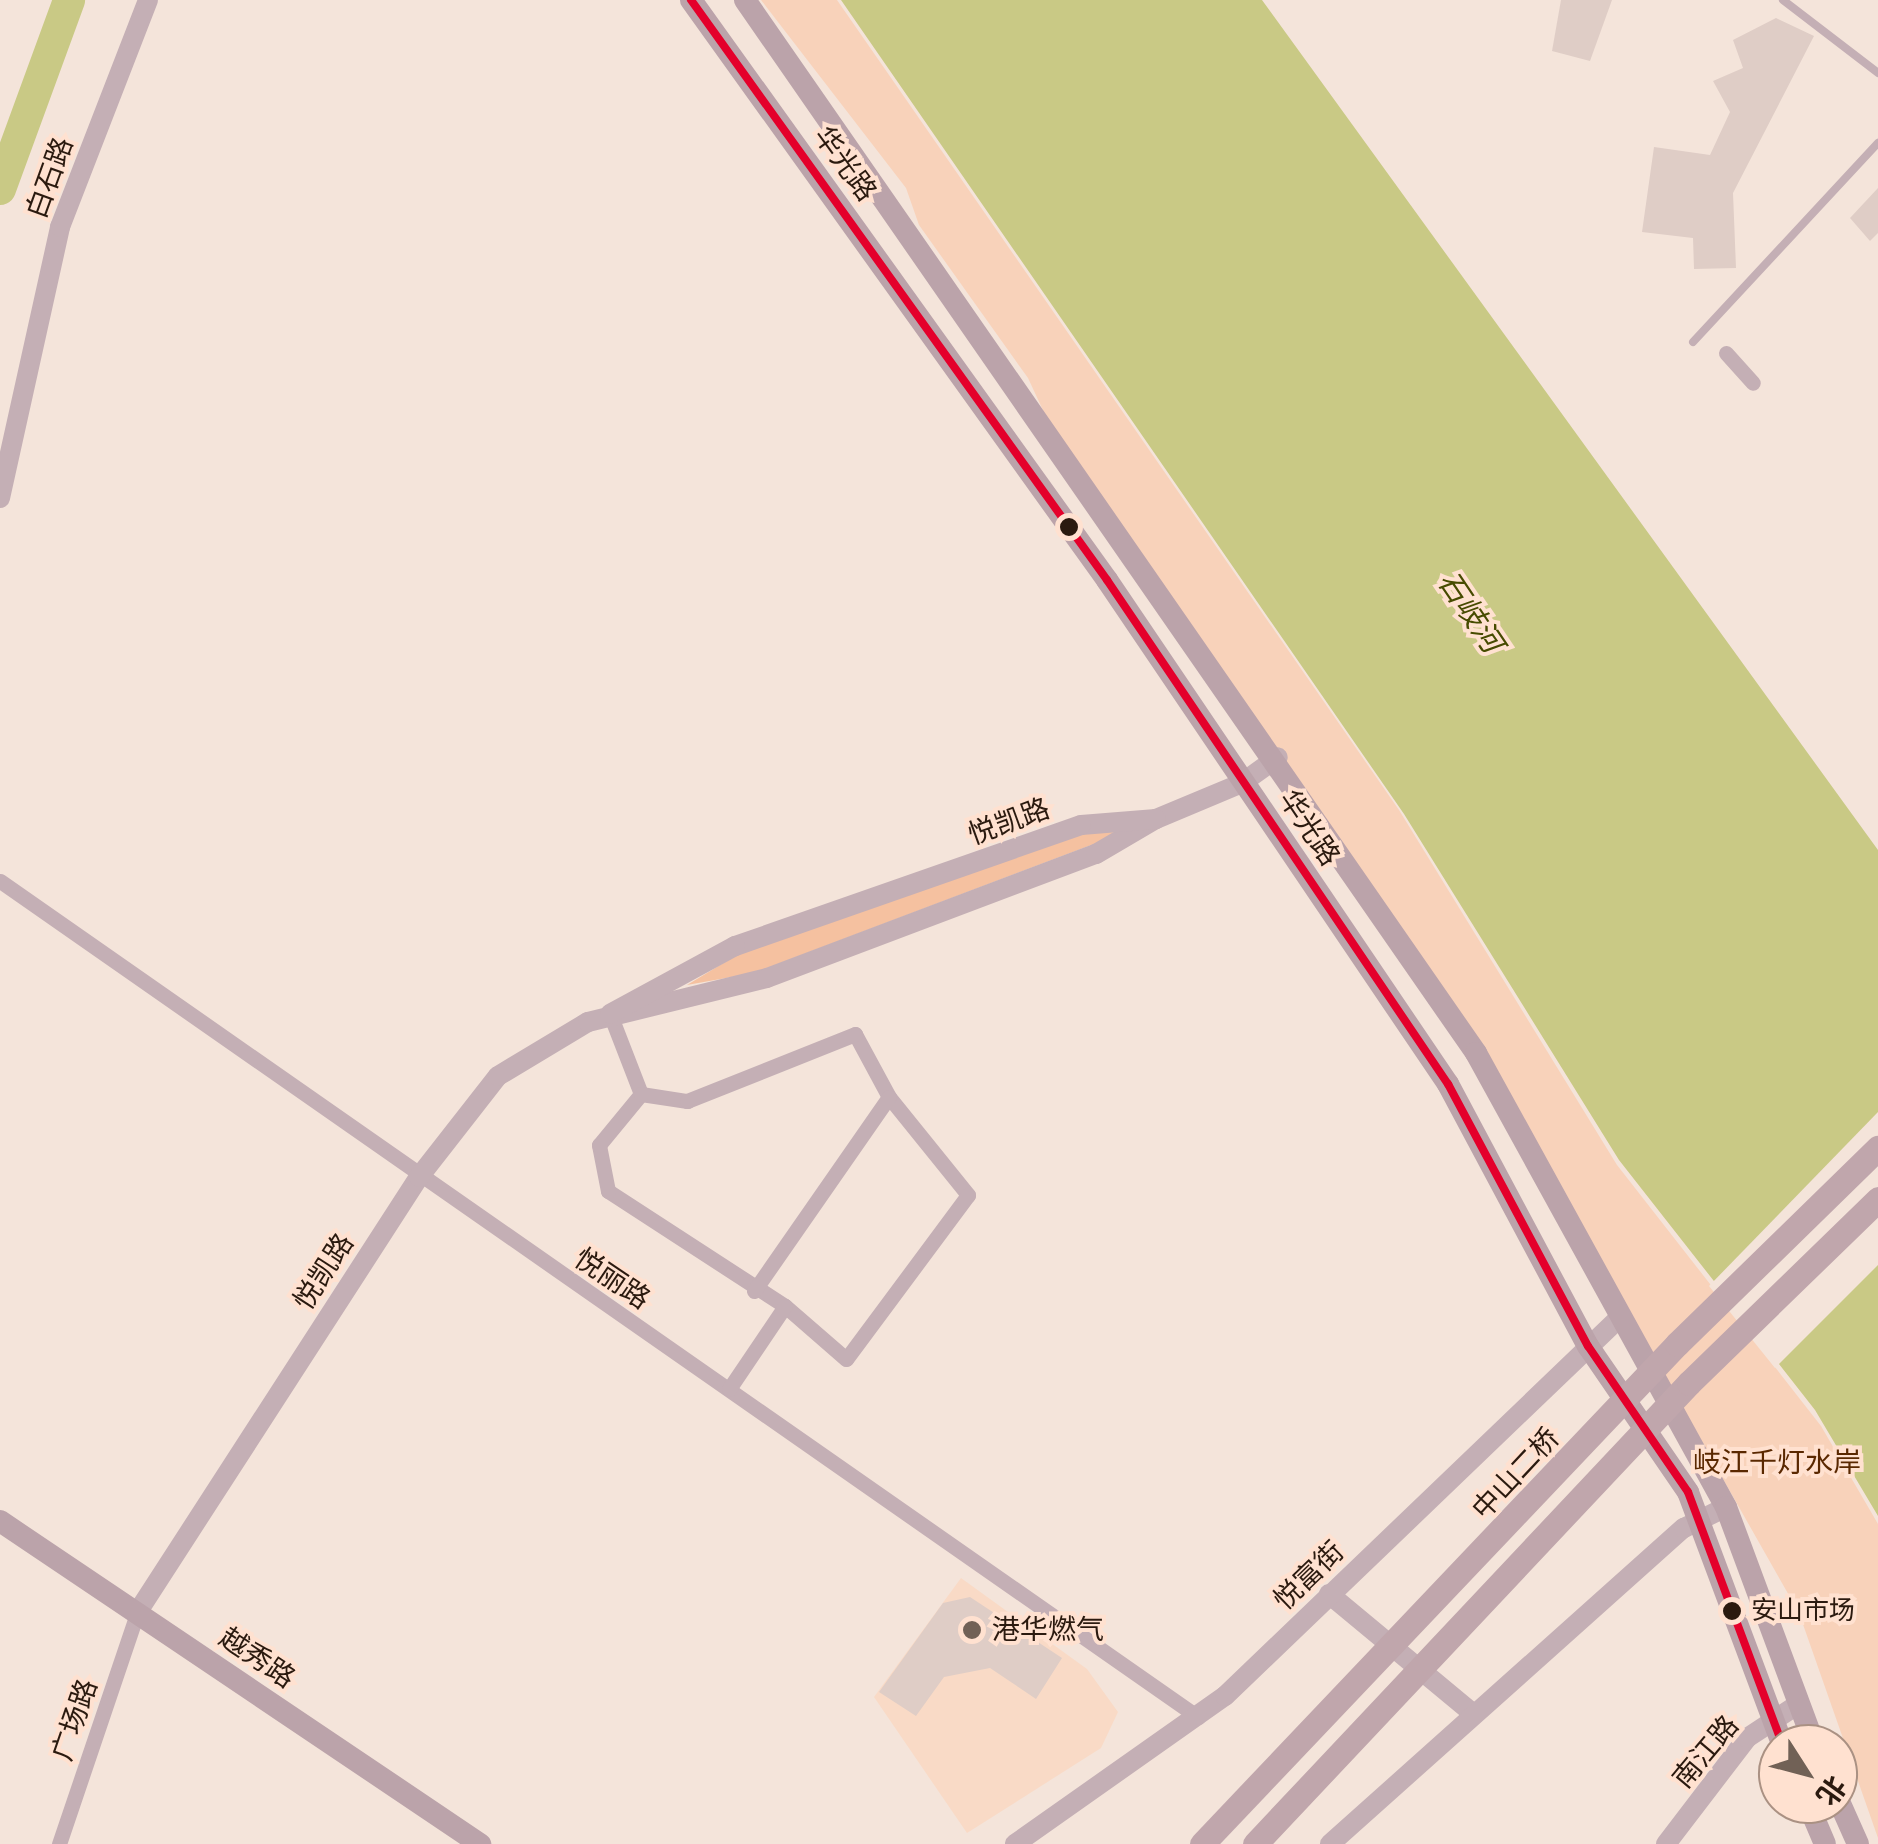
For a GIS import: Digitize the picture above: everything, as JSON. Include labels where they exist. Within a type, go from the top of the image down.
[{"type":"highway","name":"中山二桥","points":[[1202,1844],[1677,1344],[1878,1148]]},
{"type":"highway","points":[[1254,1844],[1690,1383],[1878,1198]]},
{"type":"main road","name":"华光路","points":[[691,0],[1242,783],[1448,1084],[1588,1346],[1700,1517],[1774,1724]]},
{"type":"main road","name":"华光路","points":[[744,0],[1278,757],[1476,1053],[1618,1319],[1726,1506],[1805,1724]]},
{"type":"main road","name":"越秀路","points":[[0,1522],[480,1844]]},
{"type":"street","name":"白石路","points":[[0,498],[60,227],[148,0]]},
{"type":"street","points":[[1726,353],[1754,383]]},
{"type":"street","name":"悦凯路","points":[[610,1014],[767,978],[1096,854],[1156,818],[1242,783],[1278,757]]},
{"type":"street","name":"悦凯路","points":[[137,1612],[418,1177],[498,1076],[736,946],[1081,825],[1156,818]]},
{"type":"street","name":"悦丽路","points":[[0,881],[418,1177],[729,1389],[1198,1718]]},
{"type":"street","points":[[610,1014],[640,1094]]},
{"type":"street","points":[[854,1034],[889,1097],[968,1194],[846,1359],[784,1306],[754,1290],[608,1191],[599,1145],[640,1094],[687,1101],[854,1034]]},
{"type":"street","points":[[754,1290],[889,1097]]},
{"type":"street","points":[[729,1389],[784,1306]]},
{"type":"street","name":"悦富街","points":[[1016,1844],[1198,1718],[1618,1319]]},
{"type":"street","points":[[1330,1844],[1471,1712],[1700,1517],[1726,1506]]},
{"type":"street","points":[[1330,1594],[1471,1712]]},
{"type":"street","name":"广场路","points":[[60,1844],[137,1612]]},
{"type":"street","name":"南江路","points":[[1666,1844],[1747,1738],[1796,1705]]},
{"type":"lane","points":[[1783,0],[1878,73]]},
{"type":"lane","points":[[1693,342],[1878,143]]},
{"type":"shaded area","points":[[1089,830],[1123,833],[754,973],[687,985],[745,950]]},
{"type":"shaded area","name":"港华燃气","points":[[961,1578],[1087,1669],[1118,1712],[1101,1748],[967,1833],[874,1697]]},
{"type":"green space","name":"岐江千灯水岸","points":[[761,0],[837,0],[1399,810],[1617,1165],[1821,1426],[1878,1524],[1878,1838],[1858,1781],[1858,1724],[1838,1724],[1799,1613],[1503,1091],[1061,449],[1028,378],[919,225],[906,188]]},
{"type":"water","name":"石岐河","points":[[841,0],[1262,0],[1878,850],[1878,1516],[1815,1410],[1619,1160],[1404,814]]},
{"type":"pier","points":[[1878,1112],[1878,1265],[1775,1368],[1709,1286]]},
{"type":"building","points":[[1561,0],[1612,0],[1590,61],[1552,51]]},
{"type":"building","points":[[1776,18],[1814,36],[1733,193],[1736,268],[1694,269],[1693,238],[1642,232],[1654,147],[1710,155],[1730,112],[1713,81],[1743,68],[1733,40]]},
{"type":"building","points":[[1878,188],[1878,233],[1870,241],[1850,218]]},
{"type":"building","name":"港华燃气","points":[[970,1597],[1062,1658],[1036,1699],[990,1668],[944,1677],[916,1716],[879,1692],[943,1603]]},
{"type":"waterway","points":[[0,189],[69,0]]},
{"type":"transit line","points":[[691,0],[1107,580],[1448,1084],[1588,1346],[1688,1492],[1775,1724]]},
{"type":"place","name":"安山市场","points":[[1732,1611]]},
{"type":"place","name":"港华燃气","points":[[972,1630]]}]
